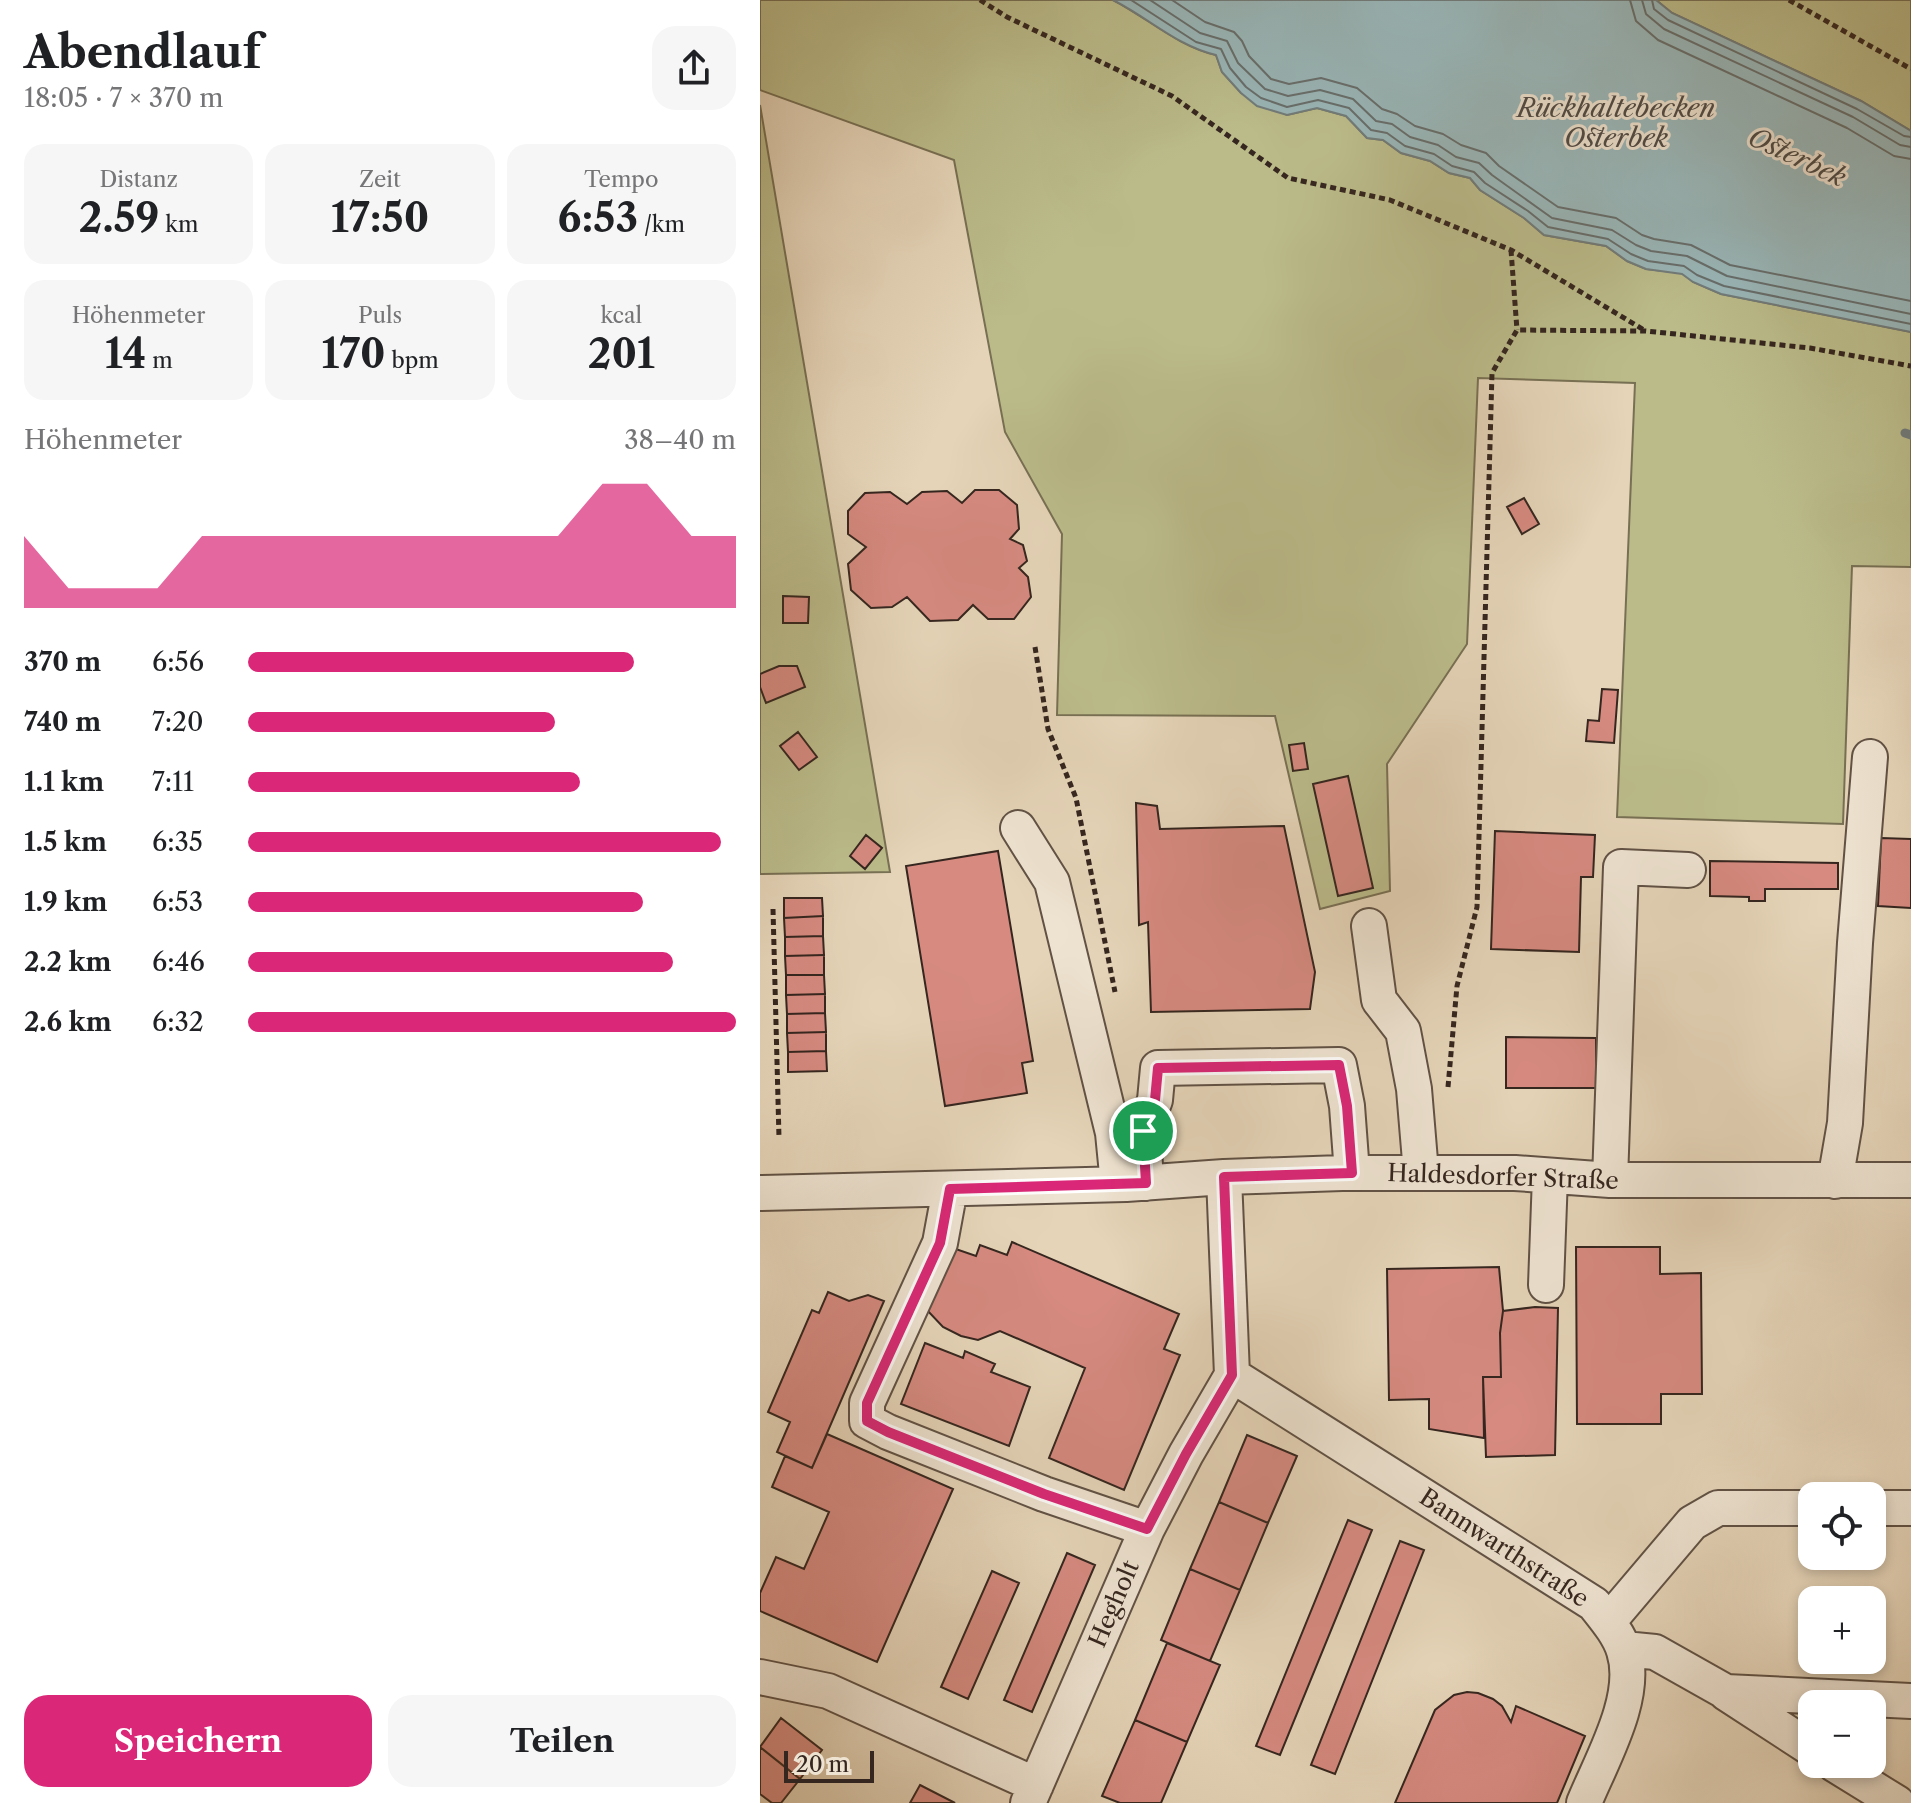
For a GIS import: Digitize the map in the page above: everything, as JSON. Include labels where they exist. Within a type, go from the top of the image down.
[{"type":"street","points":[[1835,1181],[1845,1123],[1870,757]]},
{"type":"street","points":[[1018,828],[1052,882],[1113,1133],[1132,1184]]},
{"type":"street","points":[[1610,1180],[1621,867],[1688,870]]},
{"type":"street","points":[[1369,926],[1379,1000],[1403,1031],[1414,1089],[1421,1173]]},
{"type":"street","points":[[1132,1184],[1143,1131],[1155,1100],[1158,1068],[1339,1065],[1347,1106],[1352,1173]]},
{"type":"street","name":"Haldesdorfer Straße","points":[[760,1193],[1132,1184],[1352,1173],[1515,1173],[1610,1180],[1911,1180]]},
{"type":"street","points":[[1546,1285],[1550,1176]]},
{"type":"street","points":[[1224,1177],[1232,1375]]},
{"type":"street","points":[[950,1189],[940,1243],[867,1403],[867,1421],[1044,1494],[1147,1529]]},
{"type":"street","name":"Hegholt","points":[[1032,1794],[1147,1529],[1232,1375]]},
{"type":"street","name":"Bannwarthstraße","points":[[1232,1375],[1594,1604],[1616,1635]]},
{"type":"street","points":[[1616,1635],[1692,1523],[1718,1508],[1798,1508]]},
{"type":"street","points":[[1886,1508],[1911,1508]]},
{"type":"street","points":[[1616,1635],[1655,1652],[1726,1692],[1798,1740]]},
{"type":"street","points":[[1584,1803],[1620,1717],[1628,1671],[1616,1635]]},
{"type":"street","points":[[760,1677],[828,1691],[1032,1794]]},
{"type":"street","points":[[1726,1692],[1911,1701]]},
{"type":"street","points":[[1857,1778],[1897,1803]]},
{"type":"path","points":[[980,0],[1007,17],[1172,96],[1288,178],[1390,200],[1511,250],[1646,331]]},
{"type":"path","points":[[1789,0],[1911,69]]},
{"type":"path","points":[[1449,1096],[1457,986],[1477,907],[1492,373],[1517,330],[1511,250]]},
{"type":"path","points":[[1517,330],[1646,331],[1810,348],[1911,366]]},
{"type":"path","points":[[1035,647],[1048,729],[1076,798],[1115,994]]},
{"type":"path","points":[[773,909],[779,1138]]},
{"type":"green space","points":[[760,0],[1113,0],[1188,45],[1216,55],[1222,72],[1241,93],[1287,115],[1317,108],[1346,116],[1367,138],[1383,140],[1401,153],[1430,161],[1449,173],[1470,178],[1480,190],[1524,218],[1544,235],[1606,246],[1627,261],[1646,269],[1682,273],[1693,282],[1721,294],[1911,332],[1911,567],[1852,566],[1843,824],[1617,817],[1635,383],[1478,378],[1467,644],[1387,764],[1390,891],[1320,909],[1275,716],[1057,715],[1062,534],[1005,432],[954,160],[760,90]]},
{"type":"green space","points":[[1656,0],[1911,0],[1911,131],[1861,101],[1672,13]]},
{"type":"green space","points":[[760,105],[890,872],[760,874]]},
{"type":"water","name":"Rückhaltebecken Osterbek","points":[[1113,0],[1656,0],[1672,13],[1861,101],[1911,131],[1911,332],[1721,294],[1682,274],[1646,269],[1627,261],[1606,246],[1544,235],[1524,218],[1480,190],[1470,178],[1449,173],[1430,161],[1401,153],[1383,140],[1367,138],[1346,116],[1317,108],[1287,115],[1257,106],[1222,72],[1216,55],[1189,45]]},
{"type":"building","points":[[975,490],[999,490],[1017,505],[1019,529],[1010,539],[1023,545],[1027,561],[1019,568],[1028,577],[1031,597],[1014,619],[988,619],[973,605],[958,620],[930,621],[907,597],[892,607],[871,608],[851,590],[848,564],[866,547],[848,534],[848,511],[865,493],[890,492],[907,504],[922,492],[947,491],[962,503]]},
{"type":"building","points":[[1524,498],[1539,524],[1522,534],[1507,507]]},
{"type":"building","points":[[783,596],[809,597],[808,623],[783,623]]},
{"type":"building","points":[[779,666],[797,666],[805,687],[766,703],[760,687],[760,674]]},
{"type":"building","points":[[1602,689],[1618,690],[1614,743],[1586,741],[1588,720],[1599,721]]},
{"type":"building","points":[[798,732],[817,757],[799,770],[780,746]]},
{"type":"building","points":[[1304,743],[1308,769],[1293,771],[1289,745]]},
{"type":"building","points":[[1348,776],[1373,888],[1338,896],[1313,784]]},
{"type":"building","points":[[1136,803],[1157,806],[1160,829],[1284,826],[1315,972],[1310,1009],[1151,1012],[1148,922],[1139,925]]},
{"type":"building","points":[[1495,831],[1595,835],[1593,877],[1581,877],[1579,952],[1491,949]]},
{"type":"building","points":[[866,835],[882,848],[865,869],[850,856]]},
{"type":"building","points":[[1881,838],[1911,839],[1911,908],[1878,906]]},
{"type":"building","points":[[998,851],[1033,1061],[1022,1063],[1027,1093],[945,1106],[906,866]]},
{"type":"building","points":[[1710,861],[1838,863],[1838,889],[1765,889],[1765,901],[1749,901],[1749,897],[1710,896]]},
{"type":"building","points":[[784,898],[822,898],[823,916],[784,918]]},
{"type":"building","points":[[823,916],[823,936],[785,937],[784,918]]},
{"type":"building","points":[[823,936],[824,955],[785,956],[785,937]]},
{"type":"building","points":[[824,955],[824,975],[786,975],[785,956]]},
{"type":"building","points":[[786,975],[824,975],[825,994],[786,995]]},
{"type":"building","points":[[825,994],[825,1013],[787,1014],[786,995]]},
{"type":"building","points":[[825,1013],[826,1032],[787,1033],[787,1014]]},
{"type":"building","points":[[826,1032],[826,1051],[788,1052],[787,1033]]},
{"type":"building","points":[[1506,1037],[1596,1038],[1596,1088],[1506,1088]]},
{"type":"building","points":[[826,1051],[827,1071],[788,1072],[788,1052]]},
{"type":"building","points":[[1012,1242],[1179,1314],[1164,1349],[1180,1355],[1124,1490],[1049,1458],[1085,1368],[1000,1331],[978,1340],[961,1336],[943,1327],[926,1309],[950,1247],[976,1256],[980,1245],[1007,1255]]},
{"type":"building","points":[[1576,1247],[1660,1247],[1660,1274],[1701,1273],[1702,1394],[1661,1394],[1661,1424],[1577,1424]]},
{"type":"building","points":[[1499,1267],[1503,1311],[1501,1377],[1483,1377],[1484,1438],[1429,1429],[1429,1399],[1389,1400],[1387,1269]]},
{"type":"building","points":[[828,1292],[849,1301],[868,1295],[884,1301],[812,1468],[777,1452],[790,1422],[768,1412],[812,1310],[819,1313]]},
{"type":"building","points":[[1558,1308],[1555,1455],[1486,1457],[1483,1377],[1501,1377],[1503,1311]]},
{"type":"building","points":[[925,1343],[963,1358],[965,1351],[995,1364],[991,1372],[1030,1387],[1009,1446],[901,1404]]},
{"type":"building","points":[[827,1434],[953,1489],[877,1662],[760,1611],[760,1593],[776,1557],[804,1569],[829,1512],[772,1487],[785,1456],[812,1468]]},
{"type":"building","points":[[1247,1435],[1297,1456],[1268,1523],[1219,1502]]},
{"type":"building","points":[[1219,1502],[1268,1523],[1240,1590],[1190,1569]]},
{"type":"building","points":[[1348,1520],[1372,1530],[1280,1755],[1256,1746]]},
{"type":"building","points":[[1400,1541],[1424,1550],[1335,1774],[1311,1765]]},
{"type":"building","points":[[1067,1553],[1095,1565],[1032,1712],[1004,1700]]},
{"type":"building","points":[[1190,1569],[1240,1590],[1210,1661],[1161,1640]]},
{"type":"building","points":[[992,1571],[1019,1583],[968,1699],[941,1687]]},
{"type":"building","points":[[1167,1643],[1220,1665],[1187,1742],[1135,1720]]},
{"type":"building","points":[[1467,1692],[1493,1699],[1502,1706],[1511,1722],[1516,1706],[1585,1736],[1557,1803],[1395,1803],[1435,1710],[1454,1695]]},
{"type":"building","points":[[781,1718],[822,1750],[800,1779],[760,1747]]},
{"type":"building","points":[[1135,1720],[1187,1742],[1161,1803],[1120,1803],[1102,1796]]},
{"type":"building","points":[[760,1747],[800,1779],[781,1803],[772,1803],[760,1794]]},
{"type":"building","points":[[920,1785],[955,1803],[910,1803]]},
{"type":"waterway","points":[[1905,433],[1911,435]]},
{"type":"route","points":[[1339,1065],[1347,1106],[1352,1173],[1224,1177],[1232,1375],[1147,1529],[1044,1494],[875,1427],[867,1421],[867,1403],[940,1243],[950,1189],[1146,1183],[1143,1131],[1155,1100],[1158,1068],[1339,1065]]},
{"type":"water label","name":"Osterbek","points":[[1797,157]]}]
